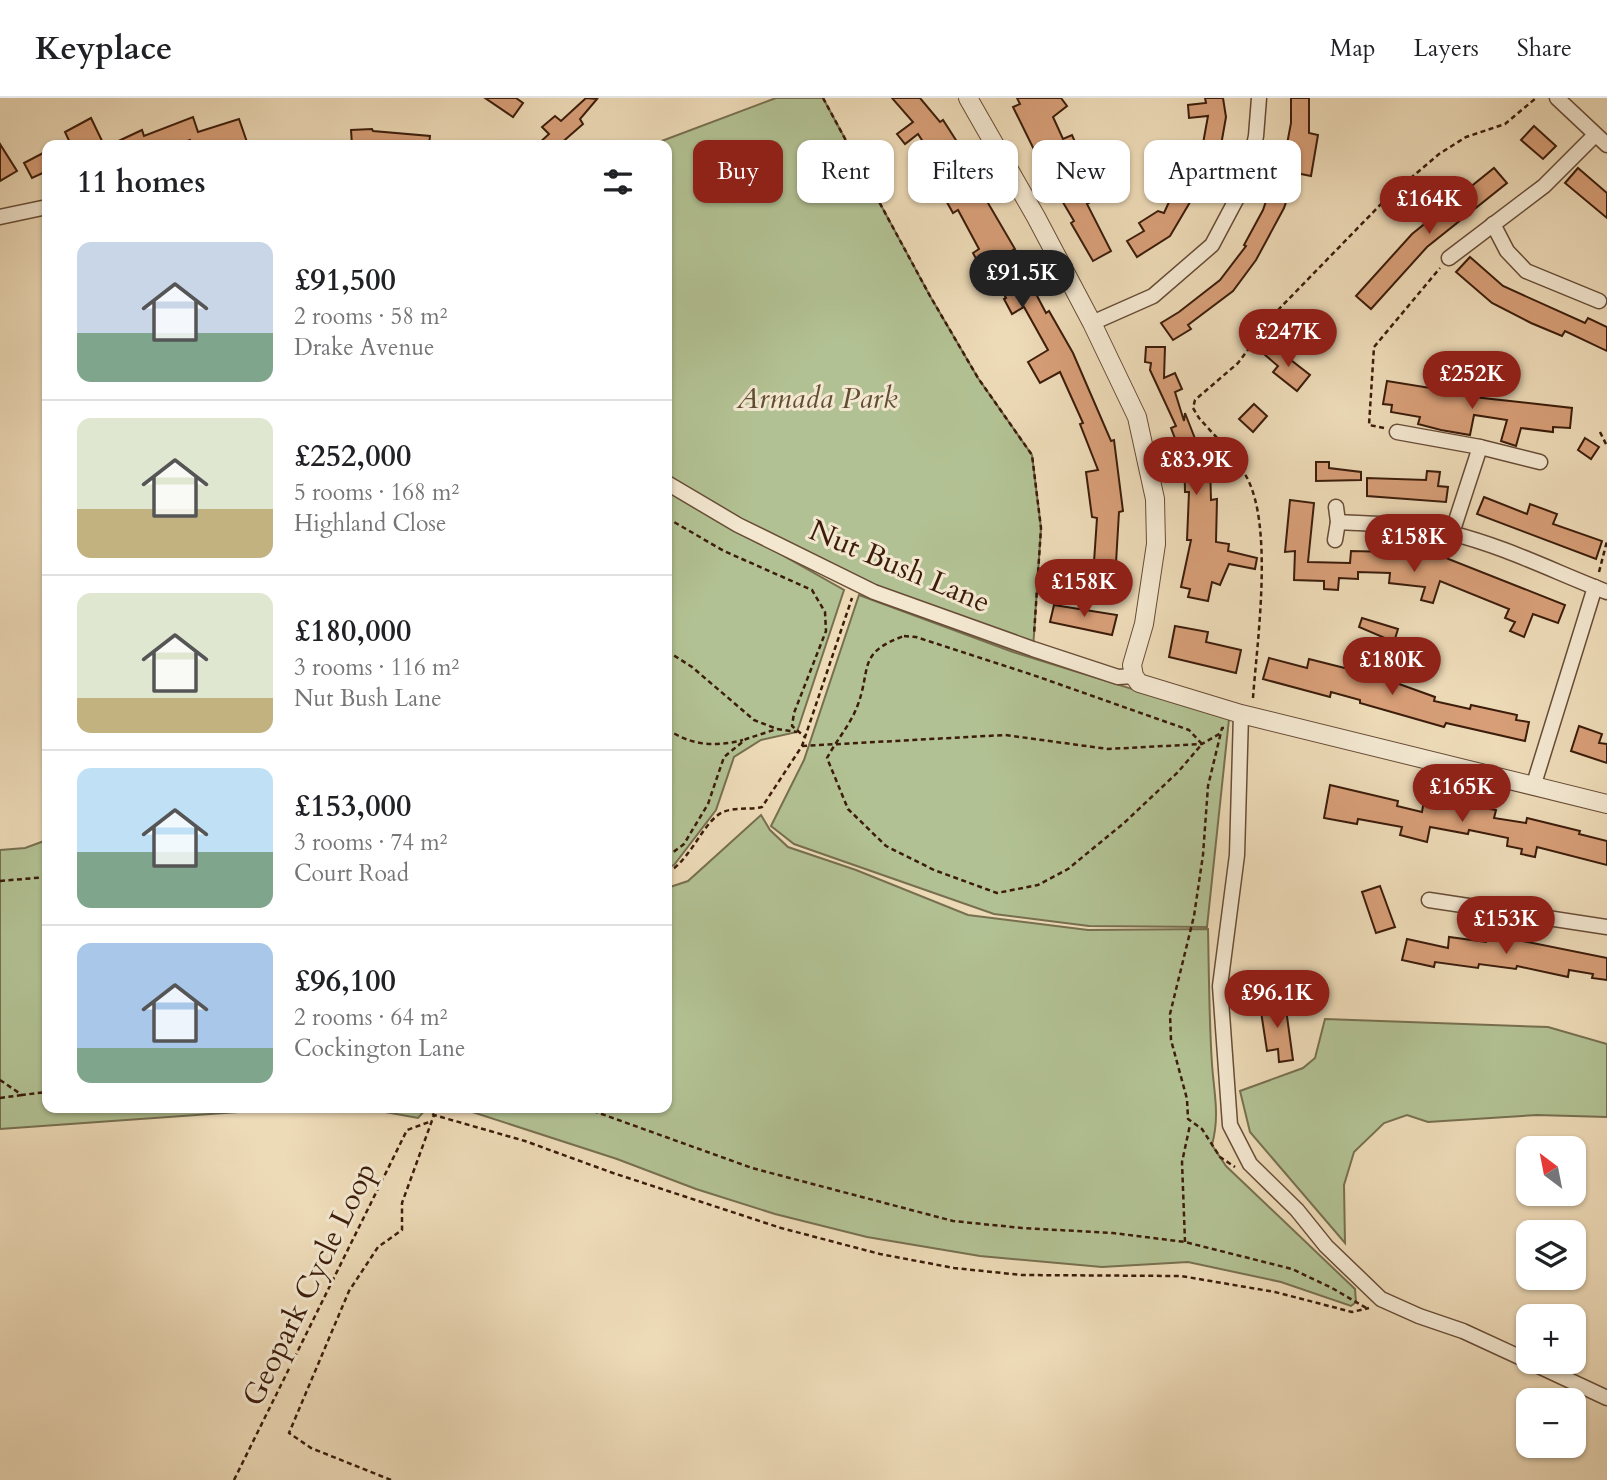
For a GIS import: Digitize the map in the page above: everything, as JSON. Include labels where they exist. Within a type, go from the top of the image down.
[{"type":"street","points":[[968,98],[1036,217],[1092,323],[1137,417],[1156,499],[1156,544],[1144,624],[1132,665],[1134,676]]},
{"type":"street","points":[[1092,323],[1153,296],[1212,245],[1246,181],[1256,136],[1259,98]]},
{"type":"street","points":[[1557,98],[1607,145]]},
{"type":"street","points":[[1449,258],[1544,186],[1595,135]]},
{"type":"street","points":[[0,217],[42,208]]},
{"type":"street","points":[[1493,224],[1507,251],[1526,271],[1599,300]]},
{"type":"street","points":[[1397,432],[1479,447],[1540,462]]},
{"type":"street","points":[[1452,533],[1479,447]]},
{"type":"street","name":"Nut Bush Lane","points":[[672,486],[738,525],[857,584],[1033,649],[1118,677],[1134,676],[1139,683],[1245,717],[1607,804]]},
{"type":"street","points":[[1335,540],[1338,522],[1336,507]]},
{"type":"street","points":[[1338,522],[1410,525],[1452,533],[1528,559],[1601,589],[1533,787]]},
{"type":"street","points":[[1245,717],[1237,855],[1220,986],[1230,1125],[1250,1164],[1297,1210],[1326,1246],[1381,1299],[1516,1355]]},
{"type":"street","points":[[1429,900],[1607,927]]},
{"type":"street","points":[[1556,1374],[1607,1398]]},
{"type":"path","points":[[823,98],[929,296],[978,378],[1032,455],[1041,528],[1033,649]]},
{"type":"path","points":[[1250,1164],[1239,1170],[1227,1163],[1202,1129],[1188,1119],[1187,1099],[1175,1063],[1171,1040],[1170,1014],[1195,916],[1208,786],[1222,729],[1245,717],[1263,563],[1256,504],[1247,477],[1199,418],[1193,408],[1195,400],[1238,363],[1279,309],[1384,201],[1439,154],[1466,136],[1505,124],[1536,98]]},
{"type":"path","points":[[1397,432],[1368,425],[1374,347],[1449,258]]},
{"type":"path","points":[[1600,432],[1607,446]]},
{"type":"path","points":[[672,521],[724,551],[812,590],[825,612],[826,631],[794,713],[792,726],[805,737]]},
{"type":"path","points":[[1601,589],[1607,541]]},
{"type":"path","points":[[672,870],[680,866],[710,824],[722,813],[762,807],[802,746],[857,584]]},
{"type":"path","points":[[1202,744],[1189,730],[1033,675],[916,637],[904,636],[887,642],[869,659],[857,707],[827,758],[848,808],[886,846],[934,870],[997,893],[1038,885],[1068,869],[1124,823],[1178,772],[1202,744],[1221,733]]},
{"type":"path","points":[[672,654],[692,667],[754,720],[777,729],[797,732]]},
{"type":"path","points":[[672,732],[694,743],[722,745],[777,729]]},
{"type":"path","points":[[802,746],[1006,735],[1108,749],[1202,744]]},
{"type":"path","points":[[672,853],[684,844],[708,804],[724,757],[746,739]]},
{"type":"path","points":[[0,881],[42,877]]},
{"type":"path","points":[[0,1080],[22,1095]]},
{"type":"path","points":[[0,1098],[42,1092]]},
{"type":"path","points":[[432,1113],[525,1141],[613,1174],[746,1217],[880,1254],[954,1268],[1022,1275],[1181,1276],[1275,1292],[1352,1312],[1368,1309],[1381,1299]]},
{"type":"path","points":[[599,1113],[752,1168],[953,1221],[1113,1233],[1185,1242],[1292,1269],[1368,1309]]},
{"type":"path","name":"Geopark Cycle Loop","points":[[391,1480],[311,1448],[289,1433],[349,1291],[377,1247],[402,1230],[402,1203],[435,1115]]},
{"type":"path","name":"Geopark Cycle Loop","points":[[234,1480],[407,1130],[432,1121]]},
{"type":"path","points":[[1185,1242],[1182,1162],[1191,1123]]},
{"type":"green space","name":"Armada Park","points":[[776,98],[823,98],[846,140],[797,140],[797,203],[880,203],[978,378],[1032,455],[1041,528],[1033,649],[874,592],[672,486],[672,140],[664,140]]},
{"type":"green space","points":[[672,493],[844,590],[797,732],[761,740],[734,757],[716,810],[672,866]]},
{"type":"green space","points":[[859,595],[1013,652],[1229,719],[1207,927],[1089,926],[994,914],[794,844],[771,826],[804,760]]},
{"type":"green space","points":[[761,815],[770,830],[788,847],[856,870],[968,915],[1088,930],[1208,929],[1210,1030],[1216,1114],[1212,1145],[1226,1166],[1355,1289],[1356,1302],[1351,1306],[1281,1282],[1188,1262],[1102,1267],[980,1256],[867,1237],[775,1214],[696,1189],[617,1159],[475,1113],[672,1113],[672,886],[688,881]]},
{"type":"green space","points":[[42,842],[42,1113],[225,1113],[0,1129],[0,850],[25,848]]},
{"type":"green space","points":[[1325,1019],[1548,1027],[1607,1044],[1607,1117],[1537,1115],[1428,1122],[1407,1115],[1384,1123],[1354,1152],[1344,1185],[1345,1243],[1250,1132],[1240,1091],[1303,1068],[1315,1058]]},
{"type":"green space","points":[[390,1113],[422,1113],[418,1118]]},
{"type":"building","points":[[485,98],[516,98],[523,103],[513,117]]},
{"type":"building","points":[[586,98],[597,99],[580,119],[583,124],[565,140],[542,140],[549,134],[542,127],[555,116],[561,121]]},
{"type":"building","points":[[892,98],[920,98],[940,122],[943,120],[956,140],[922,140],[918,134],[905,144],[897,134],[913,122]]},
{"type":"building","points":[[1017,98],[1061,98],[1067,106],[1053,117],[1063,139],[1072,135],[1074,140],[1032,140],[1032,146],[1013,107],[1020,104]]},
{"type":"building","points":[[1205,98],[1223,98],[1226,117],[1222,140],[1204,140],[1208,116],[1189,118],[1188,105],[1206,103]]},
{"type":"building","points":[[1291,98],[1309,98],[1309,133],[1318,135],[1311,176],[1301,174],[1301,140],[1288,140]]},
{"type":"building","points":[[193,117],[198,132],[239,119],[246,140],[121,140],[142,130],[144,136]]},
{"type":"building","points":[[91,118],[102,140],[69,140],[65,132]]},
{"type":"building","points":[[1534,126],[1556,146],[1543,159],[1521,140]]},
{"type":"building","points":[[372,129],[430,136],[430,140],[352,140],[351,130]]},
{"type":"building","points":[[0,144],[17,171],[0,181]]},
{"type":"building","points":[[42,154],[42,173],[32,178],[24,163]]},
{"type":"building","points":[[1494,168],[1507,183],[1427,247],[1371,309],[1356,296],[1412,234]]},
{"type":"building","points":[[1578,168],[1607,193],[1607,218],[1565,183]]},
{"type":"building","points":[[947,203],[988,203],[1015,249],[1013,250],[1046,313],[1049,311],[1073,353],[1111,441],[1114,440],[1123,511],[1119,512],[1116,563],[1094,562],[1097,518],[1092,517],[1086,472],[1098,470],[1080,424],[1083,423],[1060,372],[1040,383],[1028,362],[1048,350],[1024,307],[1012,314],[988,264],[981,268],[973,253],[979,249],[958,210],[953,213]]},
{"type":"building","points":[[1063,203],[1089,203],[1111,251],[1093,261],[1071,223],[1074,221]]},
{"type":"building","points":[[1169,203],[1190,203],[1170,236],[1137,257],[1127,241],[1144,231],[1139,223],[1158,211],[1164,213]]},
{"type":"building","points":[[1265,203],[1286,203],[1256,260],[1233,291],[1188,325],[1191,329],[1173,340],[1161,323],[1220,280],[1246,246],[1244,245]]},
{"type":"building","points":[[1470,257],[1503,286],[1585,323],[1588,318],[1607,327],[1607,351],[1565,331],[1562,336],[1492,303],[1456,272]]},
{"type":"building","points":[[1273,346],[1310,375],[1297,391],[1273,372],[1278,366],[1265,355]]},
{"type":"building","points":[[1146,347],[1165,347],[1164,378],[1175,373],[1182,389],[1175,392],[1184,421],[1185,413],[1201,454],[1201,466],[1210,465],[1211,500],[1217,499],[1216,542],[1229,544],[1228,551],[1257,558],[1255,569],[1229,564],[1220,585],[1212,582],[1208,601],[1188,597],[1190,589],[1181,587],[1191,540],[1187,540],[1189,492],[1185,492],[1184,443],[1178,446],[1171,428],[1176,426],[1150,370],[1151,363],[1145,362]]},
{"type":"building","points":[[1387,381],[1474,397],[1572,408],[1570,428],[1553,427],[1553,432],[1521,428],[1516,446],[1501,441],[1507,420],[1474,415],[1470,435],[1441,430],[1418,424],[1420,417],[1391,412],[1392,405],[1383,404]]},
{"type":"building","points":[[1254,404],[1267,416],[1253,432],[1239,419]]},
{"type":"building","points":[[1585,438],[1599,447],[1591,459],[1578,450]]},
{"type":"building","points":[[1316,462],[1329,462],[1329,468],[1361,472],[1361,480],[1316,481]]},
{"type":"building","points":[[1427,471],[1440,472],[1438,486],[1448,487],[1446,502],[1367,496],[1367,478],[1426,480]]},
{"type":"building","points":[[1484,497],[1527,514],[1530,504],[1557,514],[1553,524],[1602,541],[1596,559],[1477,514]]},
{"type":"building","points":[[1290,500],[1314,503],[1308,562],[1350,563],[1351,551],[1441,556],[1565,605],[1558,623],[1533,614],[1524,637],[1510,631],[1515,622],[1505,618],[1509,609],[1440,581],[1433,603],[1421,600],[1425,587],[1389,583],[1390,573],[1358,572],[1358,579],[1339,578],[1338,590],[1324,589],[1324,581],[1294,580],[1295,551],[1285,552]]},
{"type":"building","points":[[1054,605],[1117,615],[1112,635],[1050,622]]},
{"type":"building","points":[[1362,618],[1398,629],[1394,642],[1359,627]]},
{"type":"building","points":[[1175,626],[1208,632],[1206,642],[1241,650],[1236,673],[1169,657]]},
{"type":"building","points":[[1269,658],[1307,668],[1309,659],[1400,682],[1399,684],[1435,697],[1434,701],[1470,709],[1471,705],[1517,715],[1516,720],[1529,722],[1525,741],[1446,723],[1444,727],[1331,692],[1330,697],[1263,679]]},
{"type":"building","points":[[1579,726],[1602,734],[1599,743],[1607,744],[1607,763],[1571,751]]},
{"type":"building","points":[[1330,785],[1398,801],[1397,806],[1422,812],[1424,800],[1446,805],[1446,802],[1496,810],[1494,818],[1526,823],[1527,818],[1580,831],[1579,834],[1607,841],[1607,865],[1537,847],[1535,857],[1521,854],[1522,849],[1507,846],[1508,838],[1469,830],[1468,834],[1430,827],[1427,842],[1400,835],[1402,827],[1358,819],[1357,824],[1324,818]]},
{"type":"building","points":[[1380,886],[1395,927],[1376,933],[1362,892]]},
{"type":"building","points":[[1488,934],[1607,958],[1607,980],[1592,978],[1593,974],[1569,970],[1568,977],[1517,966],[1516,969],[1479,964],[1478,968],[1435,962],[1434,967],[1402,960],[1407,939],[1448,948],[1449,937],[1486,942]]},
{"type":"building","points":[[1285,1002],[1293,1060],[1279,1062],[1278,1049],[1267,1051],[1260,1005]]}]
